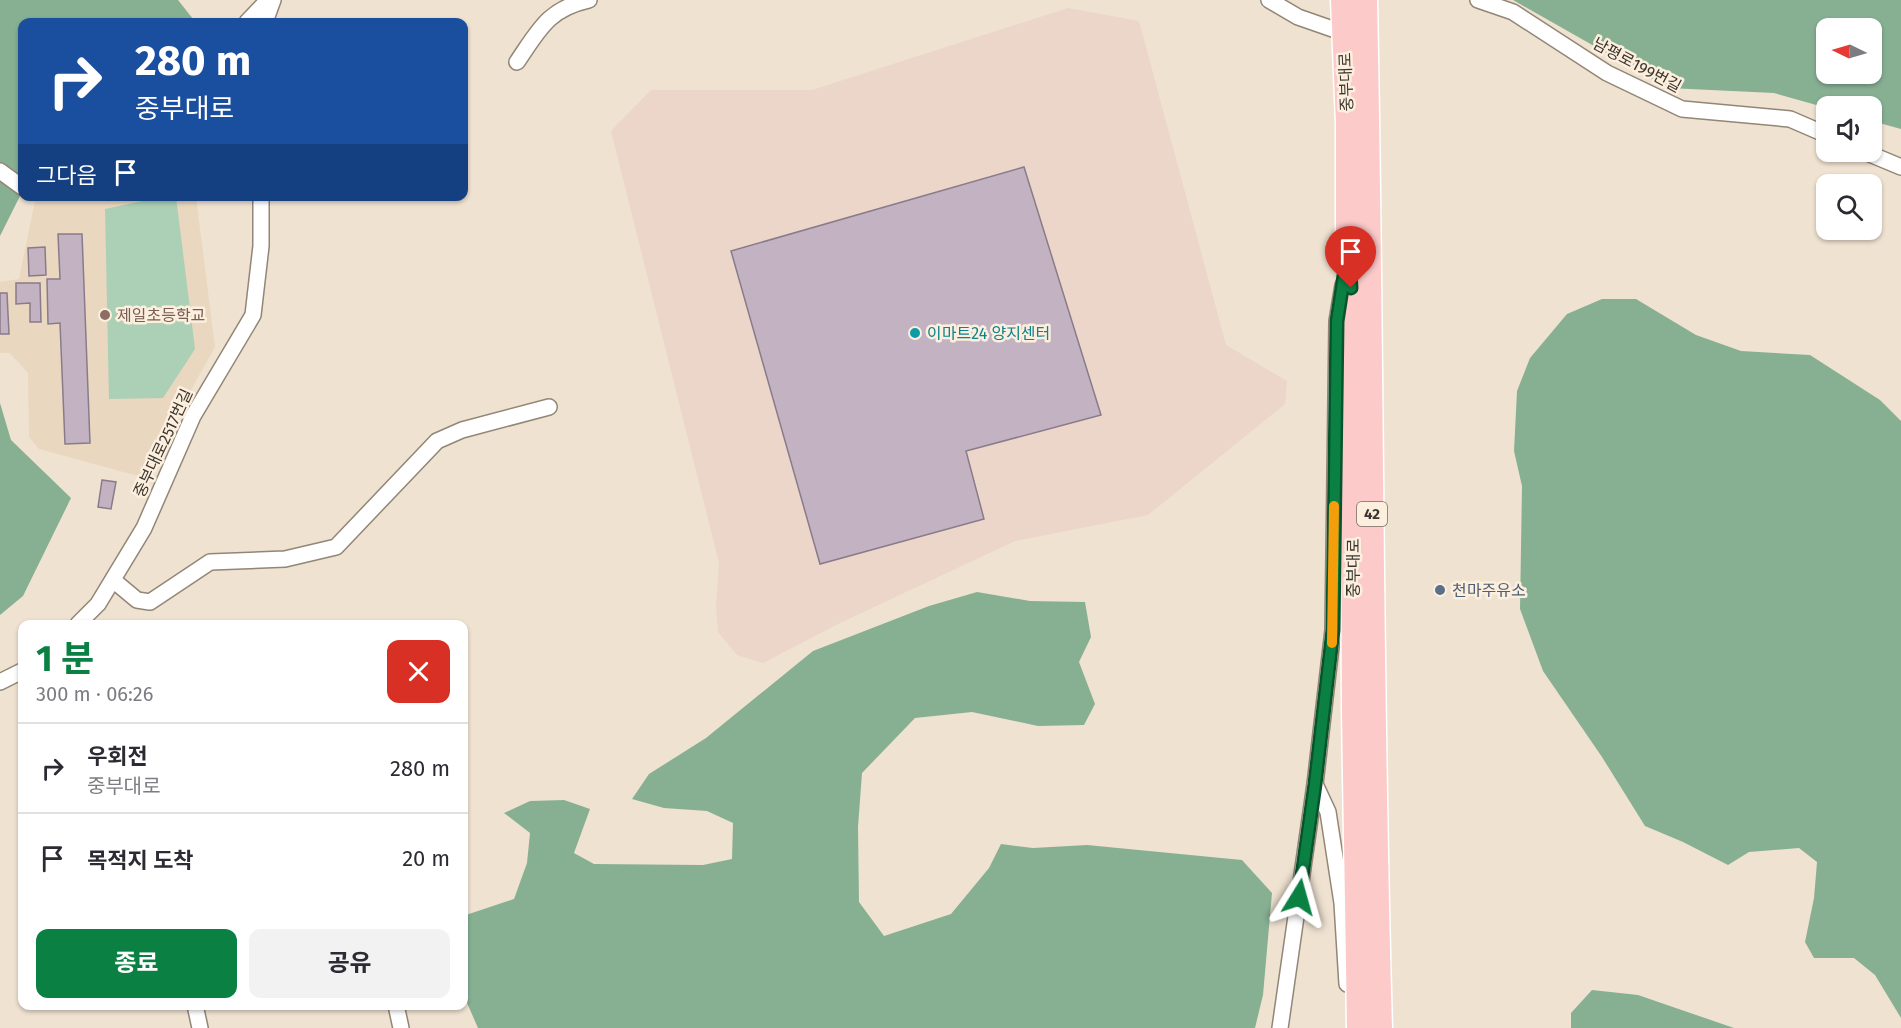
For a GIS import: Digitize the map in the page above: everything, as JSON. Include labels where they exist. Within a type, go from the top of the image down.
[{"type":"main road","name":"중부대로","points":[[1343,0],[1348,124],[1348,250],[1352,307],[1354,701],[1366,1027]]},
{"type":"main road","name":"중부대로","points":[[1365,0],[1376,885],[1366,1027]]},
{"type":"street","points":[[251,18],[268,0]]},
{"type":"street","points":[[266,18],[273,0]]},
{"type":"street","points":[[1269,0],[1298,17],[1344,33]]},
{"type":"street","name":"남평로199번길","points":[[1478,0],[1513,12],[1607,73],[1682,109],[1790,119],[1816,130]]},
{"type":"street","points":[[517,62],[542,24],[557,13],[583,1]]},
{"type":"street","points":[[1882,159],[1901,167]]},
{"type":"street","points":[[0,171],[18,184]]},
{"type":"street","name":"중부대로2517번길","points":[[82,620],[98,604],[144,528],[193,416],[253,315],[261,246],[261,201]]},
{"type":"street","points":[[1280,1028],[1315,784],[1333,630],[1337,321],[1348,250]]},
{"type":"street","points":[[113,580],[137,600],[150,602],[210,562],[285,559],[336,547],[437,441],[462,430],[549,406]]},
{"type":"street","points":[[0,682],[18,673]]},
{"type":"street","points":[[1315,784],[1328,812],[1342,903],[1347,983],[1366,1027]]},
{"type":"street","points":[[196,1010],[200,1028]]},
{"type":"street","points":[[397,1010],[401,1028]]},
{"type":"shaded area","points":[[1068,8],[1139,21],[1226,345],[1287,381],[1285,404],[1148,515],[1015,541],[838,624],[763,663],[737,655],[718,632],[716,605],[719,563],[611,131],[651,90],[812,90]]},
{"type":"shaded area","name":"제일초등학교","points":[[35,201],[197,201],[215,347],[142,477],[39,449],[29,437],[28,373],[10,353],[0,353],[0,282],[19,279]]},
{"type":"green space","points":[[0,0],[178,0],[192,18],[18,18],[18,200],[0,236]]},
{"type":"green space","points":[[1513,0],[1901,0],[1901,129],[1882,124],[1882,96],[1816,96],[1816,105],[1774,93],[1668,88]]},
{"type":"green space","points":[[143,201],[176,201],[195,349],[163,398],[109,399],[105,209]]},
{"type":"green space","points":[[1602,299],[1636,299],[1696,335],[1741,351],[1810,355],[1880,400],[1901,421],[1901,1018],[1875,975],[1854,958],[1814,958],[1805,942],[1814,898],[1817,862],[1799,848],[1749,852],[1728,865],[1645,826],[1602,757],[1543,671],[1520,609],[1522,486],[1514,451],[1517,391],[1530,358],[1567,314]]},
{"type":"green space","points":[[0,403],[11,440],[71,498],[23,596],[0,615]]},
{"type":"green space","points":[[977,592],[1030,601],[1085,602],[1091,637],[1079,662],[1095,704],[1084,725],[1038,726],[972,712],[915,718],[862,773],[858,827],[859,902],[884,936],[951,914],[989,868],[1001,844],[1033,848],[1087,845],[1242,860],[1272,893],[1263,995],[1255,1028],[478,1028],[468,1005],[468,914],[514,899],[527,863],[530,833],[504,813],[530,801],[564,800],[590,809],[574,853],[594,864],[703,865],[732,859],[733,823],[707,811],[664,808],[632,799],[649,774],[706,738],[813,651],[929,606]]},
{"type":"green space","points":[[1592,990],[1638,995],[1734,1028],[1571,1028],[1571,1013]]},
{"type":"building","name":"이마트24 양지센터","points":[[1024,167],[1101,415],[966,451],[984,519],[820,564],[731,251]]},
{"type":"building","points":[[58,234],[82,234],[90,443],[65,444],[60,323],[48,324],[47,279],[60,279]]},
{"type":"building","points":[[45,247],[46,275],[29,276],[28,248]]},
{"type":"building","points":[[16,283],[40,283],[41,322],[30,322],[30,303],[16,304]]},
{"type":"building","points":[[0,293],[7,293],[9,334],[0,334]]},
{"type":"building","points":[[102,480],[116,482],[111,509],[98,507]]},
{"type":"slow traffic","points":[[1332,643],[1334,506]]},
{"type":"place","name":"제일초등학교","points":[[105,315]]},
{"type":"place","name":"이마트24 양지센터","points":[[915,333]]},
{"type":"place","name":"천마주유소","points":[[1440,590]]},
{"type":"route","points":[[1299,897],[1333,630],[1337,321],[1348,250],[1351,288]]}]
